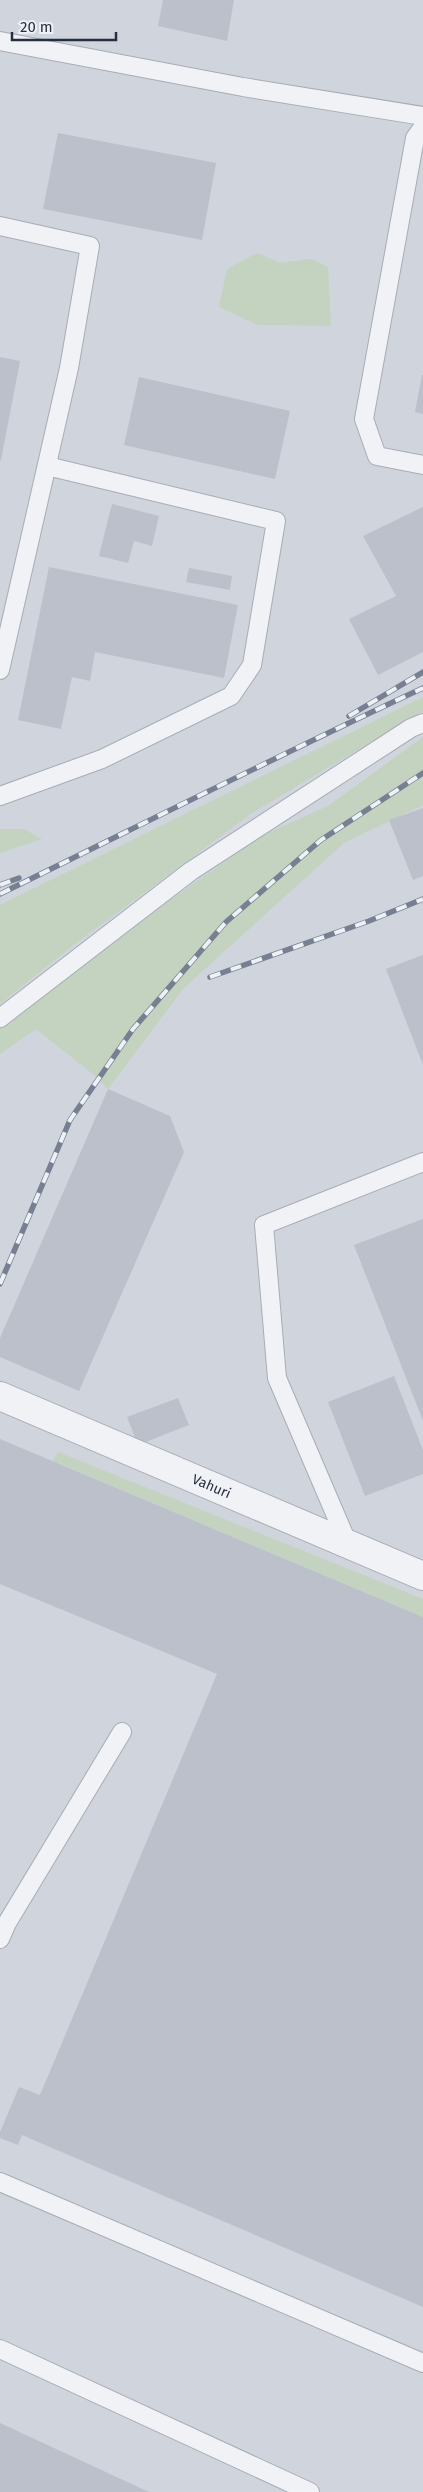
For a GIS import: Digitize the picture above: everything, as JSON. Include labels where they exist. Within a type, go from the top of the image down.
[{"type":"street","name":"Vahuri","points":[[0,1396],[423,1576]]},
{"type":"lane","points":[[0,42],[242,87],[423,116]]},
{"type":"lane","points":[[423,127],[415,138],[364,419],[377,456],[423,466]]},
{"type":"lane","points":[[0,226],[90,246],[69,368],[0,670]]},
{"type":"lane","points":[[0,796],[102,759],[231,696],[252,665],[276,521],[47,466]]},
{"type":"lane","points":[[0,1018],[191,871],[411,728],[423,724]]},
{"type":"lane","points":[[348,1544],[277,1378],[264,1224],[423,1162]]},
{"type":"lane","points":[[2,1927],[122,1732]]},
{"type":"lane","points":[[0,2182],[423,2363]]},
{"type":"lane","points":[[0,2349],[310,2492]]},
{"type":"shaded area","points":[[0,0],[423,0],[423,2492],[0,2492]]},
{"type":"green space","points":[[257,253],[281,263],[311,259],[328,267],[331,326],[258,325],[219,307],[227,269]]},
{"type":"green space","points":[[423,697],[423,711],[252,813],[75,944],[0,1004],[0,905]]},
{"type":"green space","points":[[423,737],[423,805],[344,843],[183,989],[108,1089],[94,1075],[36,1029],[0,1054],[0,1027],[170,900],[263,835],[328,806]]},
{"type":"green space","points":[[0,829],[24,829],[42,839],[0,853]]},
{"type":"green space","points":[[58,1452],[423,1599],[423,1617],[53,1461]]},
{"type":"building","points":[[163,0],[234,0],[227,41],[158,26]]},
{"type":"building","points":[[58,133],[216,163],[202,240],[43,209]]},
{"type":"building","points":[[0,357],[20,361],[1,460],[0,460]]},
{"type":"building","points":[[423,375],[423,414],[415,412]]},
{"type":"building","points":[[139,377],[290,411],[275,479],[124,445]]},
{"type":"building","points":[[112,504],[159,516],[152,546],[134,541],[128,563],[99,556]]},
{"type":"building","points":[[423,507],[423,652],[378,675],[349,619],[396,596],[363,536]]},
{"type":"building","points":[[49,567],[238,605],[224,678],[95,652],[90,681],[72,677],[61,729],[18,720]]},
{"type":"building","points":[[189,568],[232,576],[230,590],[186,582]]},
{"type":"building","points":[[423,808],[423,876],[413,880],[389,820]]},
{"type":"building","points":[[423,955],[423,1065],[386,969]]},
{"type":"building","points":[[108,1089],[170,1116],[184,1152],[79,1391],[0,1357],[0,1338]]},
{"type":"building","points":[[423,1219],[423,1421],[354,1245]]},
{"type":"building","points":[[394,1376],[423,1450],[423,1474],[365,1496],[328,1402]]},
{"type":"building","points":[[178,1398],[189,1425],[138,1445],[127,1417]]},
{"type":"building","points":[[0,1439],[423,1617],[423,2307],[22,2135],[18,2145],[0,2138],[0,2132],[19,2087],[40,2095],[217,1674],[0,1584]]},
{"type":"building","points":[[0,2423],[149,2492],[0,2492]]},
{"type":"railway","points":[[349,716],[423,672]]},
{"type":"railway","points":[[0,894],[423,688]]},
{"type":"railway","points":[[0,1284],[70,1120],[133,1029],[226,922],[321,840],[423,773]]},
{"type":"railway","points":[[0,885],[19,878]]},
{"type":"railway","points":[[210,977],[369,921],[423,899]]}]
